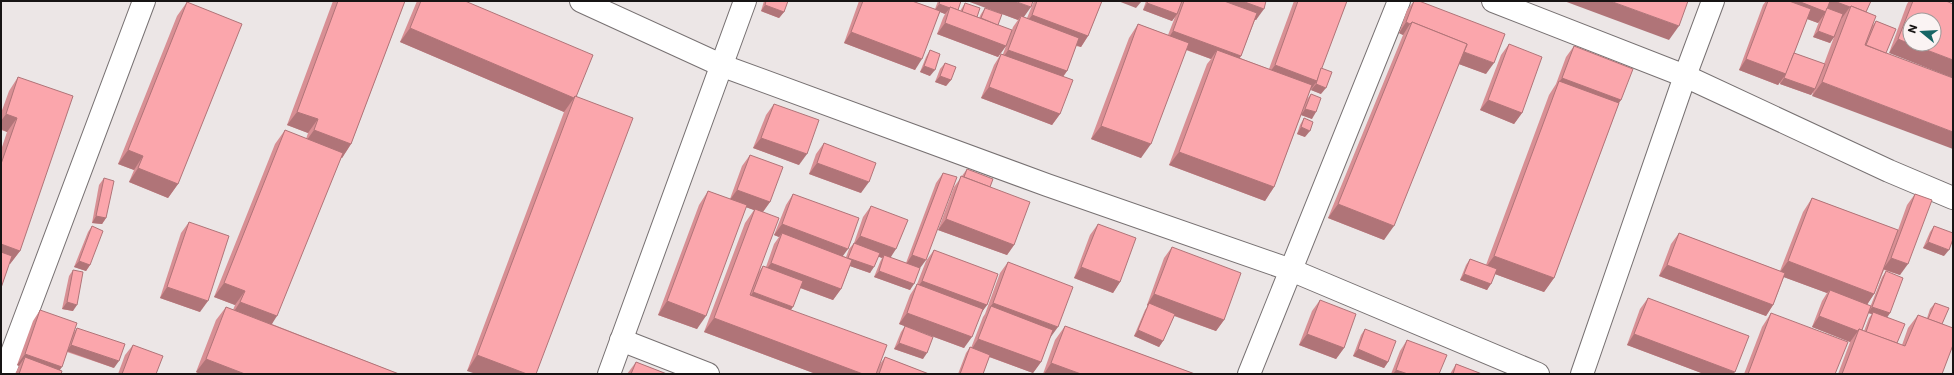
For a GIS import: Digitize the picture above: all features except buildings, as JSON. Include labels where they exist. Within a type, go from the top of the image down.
[{"type":"street","points":[[4,374],[144,1]]},
{"type":"street","points":[[581,1],[723,66],[1047,185],[1292,270],[1538,374]]},
{"type":"street","points":[[609,374],[723,66],[745,1]]},
{"type":"street","points":[[1249,374],[1399,1]]},
{"type":"street","points":[[1494,1],[1685,76],[1889,171],[1953,198]]},
{"type":"street","points":[[1582,374],[1685,76],[1714,1]]},
{"type":"street","points":[[621,340],[708,374]]}]
